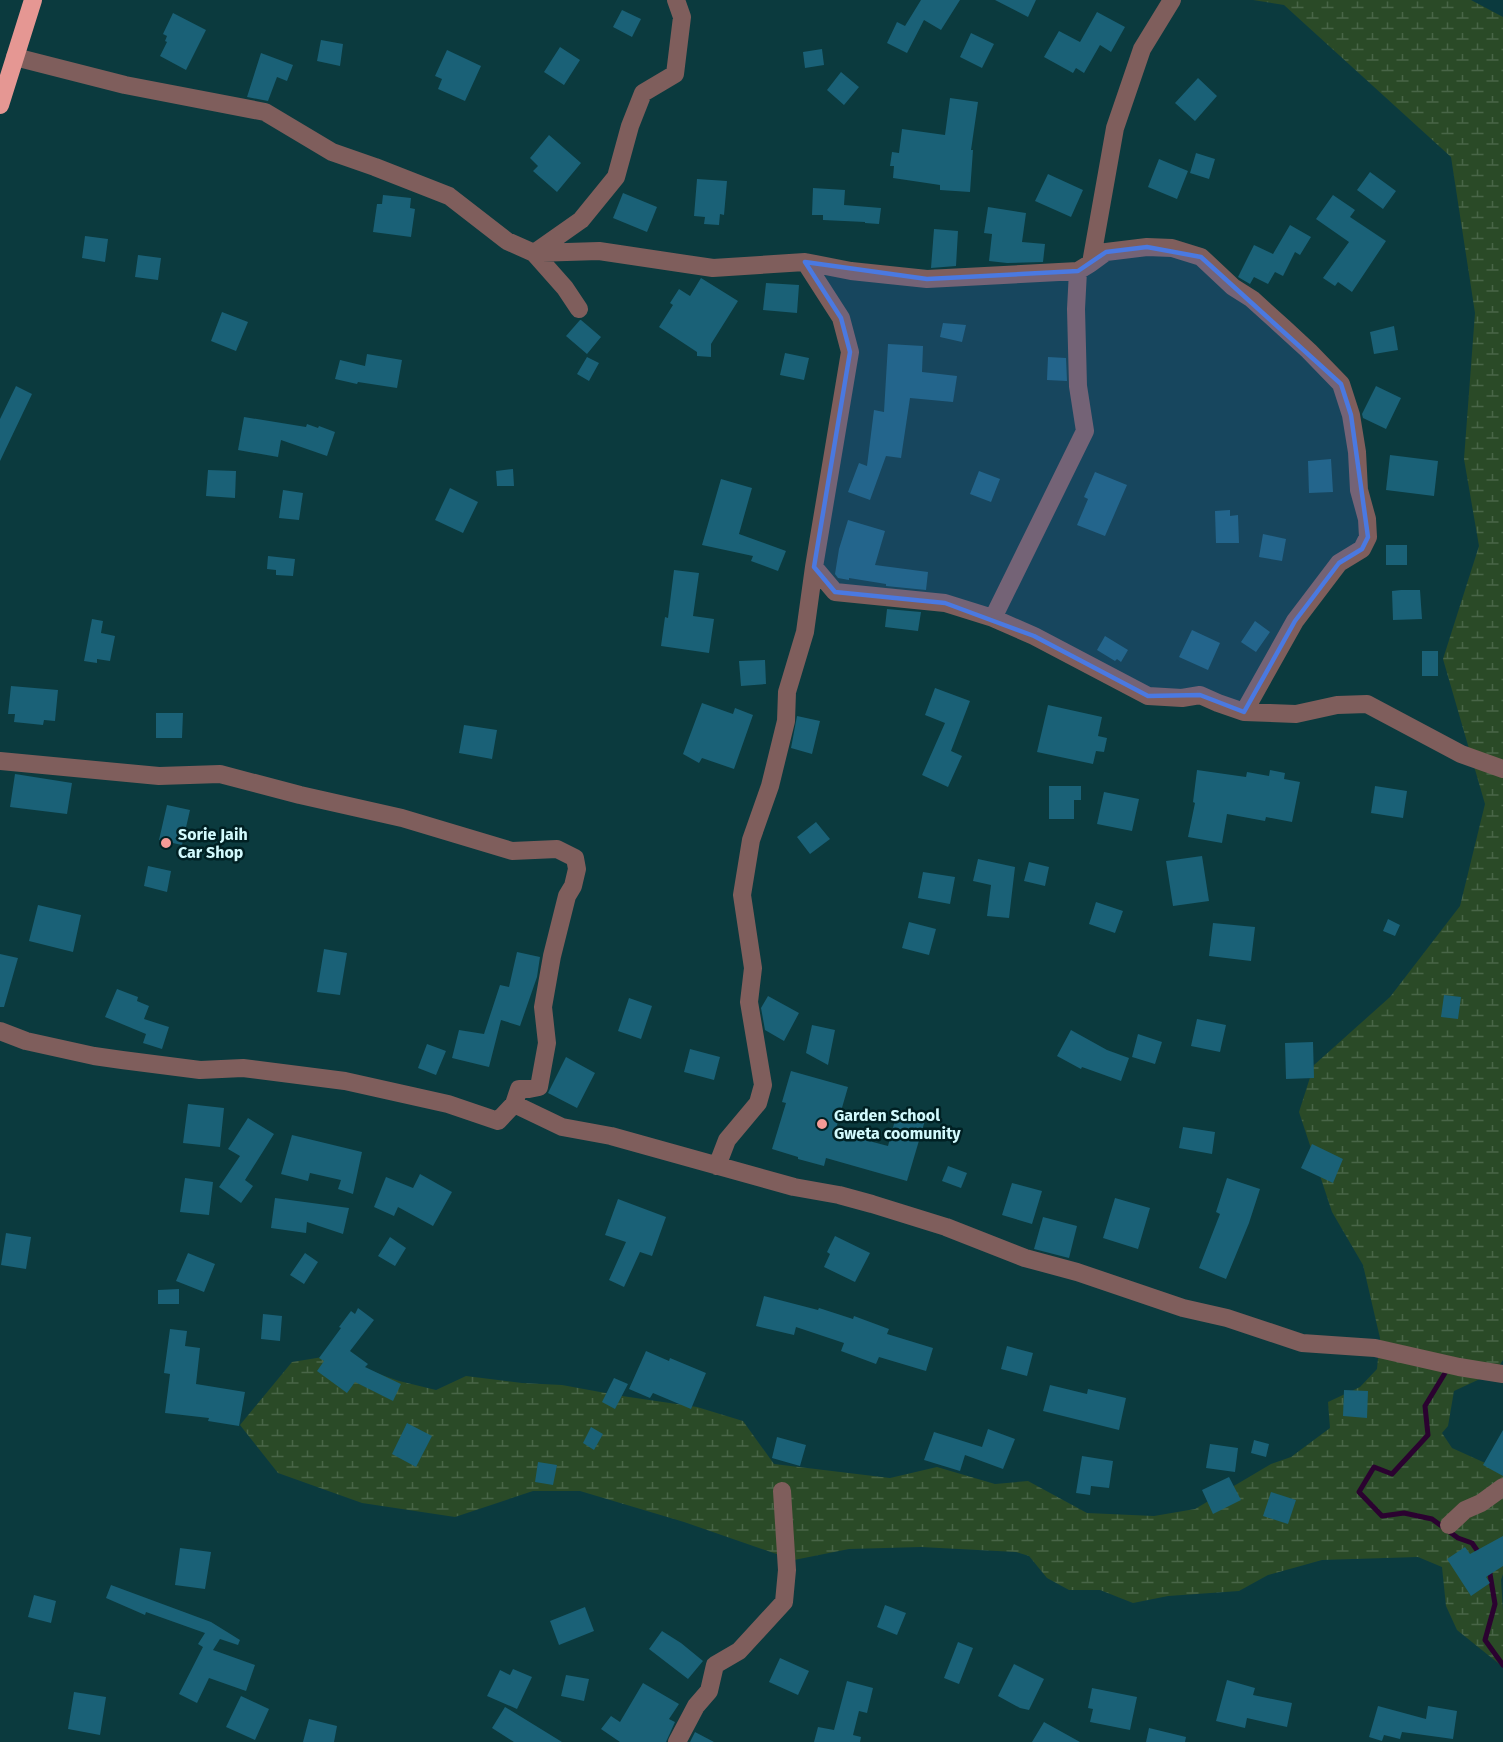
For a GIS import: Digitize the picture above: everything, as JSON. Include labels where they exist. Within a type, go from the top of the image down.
[{"type":"highway","points":[[0,105],[33,0]]},
{"type":"street","points":[[534,253],[581,220],[616,177],[630,126],[643,93],[675,74],[682,17],[676,0]]},
{"type":"street","points":[[993,618],[1085,431],[1078,386],[1076,309],[1115,128],[1142,49],[1172,0]]},
{"type":"street","points":[[15,57],[125,84],[265,112],[332,152],[449,196],[507,241],[534,253],[565,288],[579,309]]},
{"type":"street","points":[[534,253],[599,251],[712,268],[805,262],[851,271],[927,279],[1085,267],[1106,252],[1147,247],[1172,248],[1201,257],[1233,287],[1252,299],[1310,351],[1341,384],[1352,424],[1357,452],[1359,489],[1367,519],[1368,537],[1362,549],[1339,563],[1294,621],[1244,712]]},
{"type":"street","points":[[717,1166],[728,1140],[758,1103],[764,1085],[749,1002],[753,968],[742,895],[751,840],[770,786],[786,721],[787,692],[805,632],[850,352],[841,318],[805,262]]},
{"type":"street","points":[[814,567],[835,592],[945,603],[993,618],[1034,636],[1148,696],[1182,698],[1200,695],[1244,712],[1296,714],[1337,705],[1367,705],[1461,754],[1503,769]]},
{"type":"street","points":[[0,761],[159,776],[220,774],[310,798],[402,818],[512,851],[557,849],[575,858],[577,869],[573,886],[567,896],[552,956],[543,1007],[547,1043],[539,1087],[519,1089],[514,1104],[498,1121],[448,1104],[345,1081],[243,1068],[200,1070],[122,1060],[26,1041],[0,1032]]},
{"type":"street","points":[[514,1104],[562,1127],[611,1136],[794,1187],[873,1204],[946,1227],[1025,1258],[1077,1272],[1183,1308],[1227,1318],[1302,1343],[1375,1348],[1459,1367],[1503,1374]]},
{"type":"street","points":[[1449,1525],[1465,1510],[1481,1503],[1503,1487]]},
{"type":"street","points":[[677,1742],[696,1706],[709,1691],[715,1665],[739,1651],[784,1602],[787,1570],[782,1491]]},
{"type":"highlighted area","points":[[1147,247],[1201,257],[1341,384],[1351,415],[1368,537],[1362,549],[1339,563],[1295,621],[1244,712],[1200,695],[1148,696],[1034,636],[945,603],[835,592],[814,567],[850,352],[841,318],[805,262],[927,279],[1078,271],[1106,252]]},
{"type":"green space","points":[[1253,0],[1471,0],[1503,17],[1503,1360],[1495,1372],[1454,1391],[1448,1426],[1442,1433],[1452,1448],[1503,1471],[1503,1574],[1501,1580],[1503,1667],[1457,1630],[1446,1606],[1442,1567],[1418,1557],[1322,1560],[1268,1575],[1239,1591],[1168,1596],[1133,1603],[1100,1590],[1069,1590],[1047,1578],[1029,1556],[1016,1552],[921,1547],[849,1549],[794,1560],[684,1522],[580,1491],[533,1491],[455,1517],[362,1503],[278,1473],[240,1425],[292,1362],[335,1355],[353,1365],[399,1381],[436,1390],[466,1376],[562,1385],[697,1407],[743,1421],[774,1464],[890,1478],[937,1467],[995,1484],[1028,1481],[1087,1513],[1154,1516],[1195,1509],[1271,1464],[1291,1457],[1330,1428],[1328,1402],[1360,1387],[1377,1369],[1380,1338],[1363,1265],[1332,1212],[1299,1112],[1314,1065],[1390,997],[1460,906],[1485,804],[1443,659],[1479,546],[1464,459],[1475,313],[1451,157],[1284,5]]},
{"type":"building","points":[[921,0],[960,0],[941,30],[924,20],[907,53],[887,43],[897,22],[905,26]]},
{"type":"building","points":[[995,0],[1036,0],[1028,17]]},
{"type":"building","points":[[622,10],[641,19],[632,37],[613,27]]},
{"type":"building","points":[[1097,12],[1125,27],[1111,52],[1100,45],[1084,73],[1076,68],[1073,73],[1044,57],[1059,31],[1080,42]]},
{"type":"building","points":[[173,13],[206,30],[186,70],[160,56],[167,42],[165,41],[167,36],[163,34]]},
{"type":"building","points":[[971,33],[994,44],[982,68],[960,57]]},
{"type":"building","points":[[321,40],[343,44],[340,66],[317,61]]},
{"type":"building","points":[[560,47],[580,60],[564,85],[544,72]]},
{"type":"building","points":[[822,49],[824,65],[805,68],[803,52]]},
{"type":"building","points":[[447,50],[481,66],[465,101],[438,89],[442,79],[435,76]]},
{"type":"building","points":[[261,53],[293,65],[287,81],[277,77],[268,101],[247,97]]},
{"type":"building","points":[[841,72],[859,87],[844,105],[827,90]]},
{"type":"building","points":[[1198,78],[1217,96],[1195,121],[1175,103]]},
{"type":"building","points":[[950,98],[978,102],[971,150],[973,150],[970,192],[940,190],[940,185],[893,178],[894,166],[890,166],[892,152],[899,153],[902,129],[945,135]]},
{"type":"building","points":[[549,135],[581,163],[557,192],[533,171],[538,166],[530,158]]},
{"type":"building","points":[[1196,153],[1215,159],[1209,179],[1190,173]]},
{"type":"building","points":[[1159,159],[1188,171],[1177,199],[1148,187]]},
{"type":"building","points":[[1370,172],[1396,191],[1383,209],[1357,190]]},
{"type":"building","points":[[1048,174],[1083,190],[1071,217],[1035,201]]},
{"type":"building","points":[[697,179],[727,181],[724,215],[720,214],[719,225],[704,224],[705,217],[694,216]]},
{"type":"building","points":[[813,188],[845,190],[844,205],[881,208],[879,224],[823,220],[823,215],[812,215]]},
{"type":"building","points":[[623,193],[657,207],[647,232],[613,218]]},
{"type":"building","points":[[383,195],[411,198],[410,208],[415,209],[411,237],[373,232],[377,204],[382,204]]},
{"type":"building","points":[[1333,195],[1355,210],[1350,217],[1386,241],[1352,292],[1338,282],[1335,286],[1323,278],[1349,242],[1316,219]]},
{"type":"building","points":[[988,207],[1026,213],[1022,242],[1045,244],[1043,262],[989,261],[992,234],[984,233]]},
{"type":"building","points":[[1290,225],[1311,237],[1300,255],[1295,252],[1283,276],[1275,272],[1268,284],[1254,277],[1250,284],[1238,277],[1254,245],[1273,254]]},
{"type":"building","points":[[934,229],[958,231],[956,266],[931,268]]},
{"type":"building","points":[[85,236],[108,239],[105,262],[82,258]]},
{"type":"building","points":[[138,255],[161,258],[158,280],[135,277]]},
{"type":"building","points":[[701,278],[738,301],[711,344],[711,357],[697,356],[697,352],[659,327],[673,305],[670,303],[679,289],[690,296]]},
{"type":"building","points":[[766,283],[799,285],[797,313],[763,310]]},
{"type":"building","points":[[222,312],[248,322],[236,351],[211,341]]},
{"type":"building","points":[[580,320],[601,337],[587,354],[566,336]]},
{"type":"building","points":[[943,323],[966,325],[962,342],[940,337]]},
{"type":"building","points":[[1394,326],[1398,350],[1374,354],[1370,332]]},
{"type":"building","points":[[888,344],[923,346],[922,372],[957,376],[953,402],[910,398],[901,458],[886,456],[870,500],[848,492],[859,463],[867,466],[874,410],[884,412]]},
{"type":"building","points":[[785,353],[809,358],[804,380],[780,375]]},
{"type":"building","points":[[367,354],[402,360],[397,388],[335,379],[340,360],[365,366]]},
{"type":"building","points":[[587,357],[599,363],[589,381],[577,374]]},
{"type":"building","points":[[1048,357],[1066,358],[1067,381],[1047,380]]},
{"type":"building","points":[[16,386],[32,394],[0,461],[0,419]]},
{"type":"building","points":[[1376,386],[1401,398],[1386,429],[1363,418],[1362,414]]},
{"type":"building","points":[[244,417],[306,427],[307,424],[335,432],[327,456],[281,440],[278,457],[238,450]]},
{"type":"building","points":[[1390,455],[1438,461],[1434,496],[1386,490]]},
{"type":"building","points":[[1331,459],[1333,492],[1309,493],[1308,461]]},
{"type":"building","points":[[513,469],[514,486],[497,486],[496,471]]},
{"type":"building","points":[[208,470],[236,471],[235,498],[206,496]]},
{"type":"building","points":[[979,471],[1000,479],[991,502],[970,494]]},
{"type":"building","points":[[1095,472],[1127,485],[1105,536],[1077,525],[1088,499],[1084,497]]},
{"type":"building","points":[[721,479],[752,488],[739,534],[786,551],[778,571],[751,561],[753,556],[702,545]]},
{"type":"building","points":[[450,488],[478,502],[463,533],[435,520]]},
{"type":"building","points":[[283,490],[303,493],[299,520],[279,518]]},
{"type":"building","points":[[1230,510],[1230,516],[1238,515],[1239,543],[1216,543],[1215,511]]},
{"type":"building","points":[[848,520],[885,531],[875,565],[928,572],[926,590],[838,578],[835,574],[839,549]]},
{"type":"building","points":[[1263,534],[1286,539],[1282,561],[1259,557]]},
{"type":"building","points":[[1386,545],[1407,545],[1407,565],[1386,565]]},
{"type":"building","points":[[268,556],[295,559],[293,576],[276,575],[276,570],[267,569]]},
{"type":"building","points":[[674,570],[699,573],[693,616],[714,619],[709,653],[661,646],[665,617],[668,618]]},
{"type":"building","points":[[1420,590],[1422,619],[1393,620],[1392,591]]},
{"type":"building","points":[[887,609],[921,612],[918,631],[885,627]]},
{"type":"building","points":[[92,619],[103,621],[101,633],[115,636],[110,661],[97,659],[97,663],[84,661]]},
{"type":"building","points":[[1255,621],[1270,632],[1256,652],[1241,642]]},
{"type":"building","points":[[1192,630],[1220,643],[1208,670],[1179,657]]},
{"type":"building","points":[[1105,636],[1128,650],[1121,662],[1097,650]]},
{"type":"building","points":[[1422,651],[1438,651],[1438,676],[1422,676]]},
{"type":"building","points":[[765,660],[766,684],[741,686],[739,661]]},
{"type":"building","points":[[11,686],[58,690],[55,721],[44,720],[43,725],[14,722],[15,714],[8,714]]},
{"type":"building","points":[[935,688],[970,701],[951,751],[962,756],[948,787],[922,775],[945,723],[925,715]]},
{"type":"building","points":[[702,703],[733,714],[735,708],[753,715],[734,769],[702,758],[699,763],[683,754]]},
{"type":"building","points":[[1048,705],[1102,717],[1098,736],[1107,738],[1104,752],[1096,751],[1093,764],[1037,752]]},
{"type":"building","points":[[156,713],[183,713],[182,738],[156,738]]},
{"type":"building","points":[[797,716],[820,721],[812,754],[791,748]]},
{"type":"building","points":[[464,725],[497,730],[492,759],[459,753]]},
{"type":"building","points":[[1197,770],[1246,777],[1247,772],[1269,776],[1270,770],[1285,773],[1284,779],[1300,782],[1292,822],[1266,817],[1265,821],[1227,814],[1222,843],[1188,837],[1195,803],[1193,802]]},
{"type":"building","points":[[15,774],[72,783],[67,814],[10,807]]},
{"type":"building","points":[[1049,786],[1081,786],[1081,800],[1074,800],[1074,819],[1049,819]]},
{"type":"building","points":[[1375,786],[1407,791],[1403,818],[1371,813]]},
{"type":"building","points":[[1104,792],[1139,799],[1132,831],[1097,824]]},
{"type":"building","points":[[167,805],[190,810],[182,845],[159,840]]},
{"type":"building","points":[[816,822],[830,839],[810,854],[797,837]]},
{"type":"building","points":[[1202,856],[1209,901],[1173,906],[1166,861]]},
{"type":"building","points":[[978,859],[1015,867],[1009,918],[987,916],[991,885],[973,881]]},
{"type":"building","points":[[1029,862],[1049,867],[1045,886],[1024,881]]},
{"type":"building","points":[[148,866],[171,871],[167,892],[144,886]]},
{"type":"building","points":[[923,872],[955,877],[950,904],[918,898]]},
{"type":"building","points":[[1096,902],[1123,911],[1115,933],[1089,924]]},
{"type":"building","points":[[38,905],[81,915],[73,952],[29,941]]},
{"type":"building","points":[[1388,919],[1400,925],[1395,936],[1383,931]]},
{"type":"building","points":[[909,922],[936,929],[929,955],[902,948]]},
{"type":"building","points":[[1213,923],[1255,927],[1251,961],[1209,956]]},
{"type":"building","points":[[324,949],[347,953],[340,995],[317,992]]},
{"type":"building","points":[[517,952],[540,957],[537,977],[520,1026],[501,1020],[489,1067],[452,1058],[459,1030],[484,1034],[500,985],[509,987]]},
{"type":"building","points":[[0,954],[18,958],[4,1007],[0,1007]]},
{"type":"building","points":[[117,989],[138,997],[137,1001],[149,1006],[144,1019],[169,1027],[162,1049],[143,1043],[146,1034],[105,1017]]},
{"type":"building","points":[[1444,995],[1461,997],[1458,1019],[1441,1017]]},
{"type":"building","points":[[768,996],[799,1013],[784,1041],[765,1030],[761,1008]]},
{"type":"building","points":[[629,998],[652,1006],[641,1039],[618,1031]]},
{"type":"building","points":[[1197,1019],[1226,1025],[1220,1052],[1191,1046]]},
{"type":"building","points":[[812,1025],[835,1030],[828,1065],[806,1053]]},
{"type":"building","points":[[1071,1030],[1107,1050],[1129,1058],[1121,1081],[1082,1067],[1081,1069],[1057,1056]]},
{"type":"building","points":[[1138,1034],[1162,1042],[1155,1064],[1132,1057]]},
{"type":"building","points":[[1313,1042],[1314,1078],[1286,1079],[1285,1043]]},
{"type":"building","points":[[427,1044],[446,1051],[436,1075],[418,1068]]},
{"type":"building","points":[[690,1049],[720,1057],[714,1080],[684,1072]]},
{"type":"building","points":[[566,1057],[595,1073],[577,1108],[548,1093]]},
{"type":"building","name":"Garden School Gweta coomunity","points":[[791,1071],[848,1087],[835,1132],[888,1146],[898,1109],[926,1117],[907,1181],[826,1158],[824,1166],[772,1149],[786,1103],[782,1102]]},
{"type":"building","points":[[188,1104],[224,1108],[220,1147],[183,1143]]},
{"type":"building","points":[[248,1118],[274,1134],[245,1180],[253,1186],[241,1203],[219,1187],[240,1156],[228,1149]]},
{"type":"building","points":[[1183,1127],[1215,1132],[1212,1154],[1179,1148]]},
{"type":"building","points":[[292,1135],[362,1152],[353,1194],[338,1189],[341,1180],[310,1173],[308,1181],[281,1174]]},
{"type":"building","points":[[1312,1144],[1343,1159],[1333,1183],[1301,1168]]},
{"type":"building","points":[[948,1166],[967,1173],[961,1188],[942,1181]]},
{"type":"building","points":[[420,1174],[452,1192],[433,1226],[398,1207],[394,1216],[374,1207],[386,1177],[413,1188]]},
{"type":"building","points":[[185,1178],[213,1182],[209,1215],[180,1212]]},
{"type":"building","points":[[1227,1178],[1260,1189],[1226,1279],[1199,1268],[1220,1214],[1216,1212]]},
{"type":"building","points":[[1012,1183],[1042,1191],[1032,1224],[1002,1215]]},
{"type":"building","points":[[275,1198],[349,1208],[343,1234],[307,1222],[306,1233],[271,1228]]},
{"type":"building","points":[[1115,1198],[1150,1208],[1138,1249],[1103,1238]]},
{"type":"building","points":[[618,1199],[666,1217],[652,1256],[640,1252],[624,1287],[609,1280],[626,1242],[605,1235]]},
{"type":"building","points":[[1043,1217],[1077,1226],[1069,1258],[1034,1249]]},
{"type":"building","points":[[6,1233],[31,1237],[26,1269],[1,1265]]},
{"type":"building","points":[[835,1236],[870,1253],[855,1282],[824,1267],[830,1254],[827,1252]]},
{"type":"building","points":[[390,1237],[406,1248],[395,1266],[378,1256]]},
{"type":"building","points":[[188,1253],[215,1264],[204,1292],[176,1281]]},
{"type":"building","points":[[305,1253],[318,1262],[304,1284],[290,1275]]},
{"type":"building","points":[[179,1289],[179,1304],[158,1304],[158,1290]]},
{"type":"building","points":[[764,1296],[818,1310],[819,1308],[853,1319],[854,1316],[889,1329],[887,1334],[933,1348],[926,1371],[879,1357],[876,1364],[841,1351],[844,1343],[796,1327],[794,1335],[756,1326]]},
{"type":"building","points":[[358,1308],[374,1320],[350,1351],[368,1364],[365,1367],[401,1384],[393,1401],[355,1382],[347,1393],[317,1371],[324,1361],[319,1358],[341,1328],[339,1327],[351,1311],[355,1314]]},
{"type":"building","points":[[263,1314],[282,1316],[280,1341],[261,1339]]},
{"type":"building","points":[[170,1329],[187,1331],[185,1346],[200,1348],[196,1384],[245,1392],[239,1426],[208,1421],[209,1418],[165,1413],[170,1374],[164,1373]]},
{"type":"building","points":[[1007,1346],[1033,1353],[1027,1376],[1001,1369]]},
{"type":"building","points":[[646,1351],[706,1373],[691,1409],[653,1393],[650,1398],[629,1389]]},
{"type":"building","points":[[614,1378],[628,1384],[615,1409],[602,1402]]},
{"type":"building","points":[[1050,1385],[1087,1394],[1088,1389],[1126,1398],[1119,1430],[1043,1411]]},
{"type":"building","points":[[1344,1390],[1368,1391],[1367,1418],[1343,1416]]},
{"type":"building","points":[[407,1423],[432,1436],[416,1467],[392,1454]]},
{"type":"building","points":[[591,1427],[603,1434],[594,1450],[583,1443]]},
{"type":"building","points":[[988,1429],[1015,1439],[1003,1469],[965,1455],[960,1471],[924,1460],[934,1432],[982,1447]]},
{"type":"building","points":[[1503,1430],[1503,1476],[1483,1465]]},
{"type":"building","points":[[777,1437],[806,1445],[800,1466],[772,1458]]},
{"type":"building","points":[[1254,1440],[1269,1444],[1266,1457],[1251,1453]]},
{"type":"building","points":[[1210,1444],[1238,1448],[1235,1472],[1206,1468]]},
{"type":"building","points":[[1082,1456],[1113,1461],[1109,1488],[1091,1486],[1090,1495],[1076,1493]]},
{"type":"building","points":[[538,1462],[557,1465],[553,1485],[535,1482]]},
{"type":"building","points":[[1229,1477],[1241,1500],[1213,1514],[1202,1490]]},
{"type":"building","points":[[1271,1492],[1296,1500],[1288,1524],[1263,1516]]},
{"type":"building","points":[[1503,1536],[1503,1566],[1486,1577],[1490,1583],[1471,1596],[1447,1559],[1465,1547],[1470,1554]]},
{"type":"building","points":[[180,1548],[211,1552],[205,1589],[175,1585]]},
{"type":"building","points":[[111,1585],[211,1622],[240,1640],[238,1645],[220,1639],[213,1650],[255,1665],[246,1691],[209,1678],[197,1703],[179,1694],[203,1647],[198,1644],[205,1633],[146,1612],[145,1615],[106,1598]]},
{"type":"building","points":[[34,1595],[56,1601],[51,1623],[28,1617]]},
{"type":"building","points":[[885,1605],[906,1613],[897,1635],[877,1627]]},
{"type":"building","points":[[585,1607],[594,1631],[559,1645],[550,1621]]},
{"type":"building","points":[[662,1631],[703,1661],[688,1679],[649,1649]]},
{"type":"building","points":[[958,1642],[973,1648],[959,1684],[944,1678]]},
{"type":"building","points":[[780,1658],[809,1671],[798,1695],[769,1682]]},
{"type":"building","points":[[1014,1664],[1044,1679],[1029,1710],[1020,1708],[998,1696]]},
{"type":"building","points":[[513,1669],[532,1677],[517,1709],[487,1696],[500,1670],[510,1675]]},
{"type":"building","points":[[566,1675],[589,1679],[584,1701],[561,1696]]},
{"type":"building","points":[[1227,1680],[1255,1688],[1253,1695],[1292,1703],[1287,1727],[1247,1718],[1245,1728],[1216,1721]]},
{"type":"building","points":[[847,1681],[873,1688],[867,1713],[859,1711],[853,1735],[861,1737],[860,1742],[814,1742],[818,1727],[834,1730]]},
{"type":"building","points":[[643,1683],[679,1704],[669,1719],[675,1722],[666,1742],[620,1742],[601,1729],[611,1716],[620,1722]]},
{"type":"building","points":[[1092,1688],[1137,1697],[1130,1730],[1090,1722],[1093,1709],[1088,1708]]},
{"type":"building","points":[[74,1692],[106,1697],[100,1735],[68,1729]]},
{"type":"building","points":[[241,1696],[269,1709],[255,1740],[226,1727]]},
{"type":"building","points":[[1378,1706],[1426,1719],[1428,1706],[1457,1711],[1453,1739],[1402,1732],[1400,1739],[1384,1735],[1382,1741],[1369,1737]]},
{"type":"building","points":[[505,1707],[562,1742],[514,1742],[492,1728]]},
{"type":"building","points":[[309,1719],[337,1726],[334,1742],[303,1742]]},
{"type":"building","points":[[1044,1722],[1080,1742],[1032,1742]]},
{"type":"building","points":[[1149,1728],[1186,1737],[1185,1742],[1146,1742]]},
{"type":"building","points":[[695,1732],[714,1742],[690,1742]]},
{"type":"waterway","points":[[1445,1373],[1425,1406],[1428,1435],[1392,1474],[1374,1467],[1359,1492],[1382,1516],[1404,1513],[1432,1519],[1458,1538],[1472,1543],[1481,1556]]},
{"type":"waterway","points":[[1489,1568],[1495,1604],[1485,1640],[1503,1665]]},
{"type":"place","name":"Sorie Jaih Car Shop","points":[[166,843]]},
{"type":"place","name":"Garden School Gweta coomunity","points":[[822,1124]]}]
